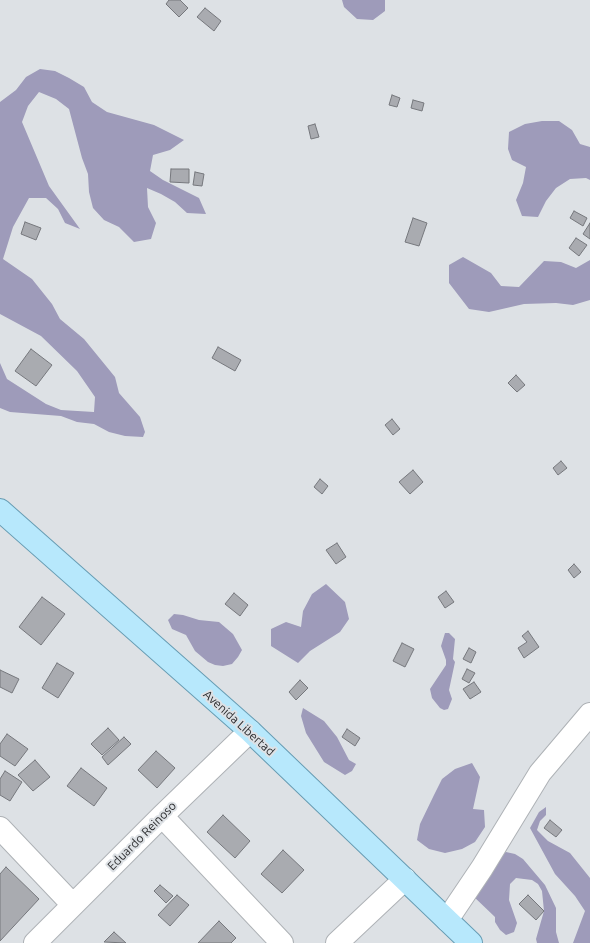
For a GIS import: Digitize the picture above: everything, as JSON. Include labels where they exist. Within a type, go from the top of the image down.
[{"type":"main road","name":"Avenida Libertad","points":[[0,510],[250,731],[471,943]]},
{"type":"street","points":[[447,920],[482,868],[540,773],[590,714]]},
{"type":"street","name":"Eduardo Reinoso","points":[[35,943],[162,816],[250,731]]},
{"type":"street","points":[[162,816],[282,943]]},
{"type":"street","points":[[0,828],[72,905]]},
{"type":"street","points":[[337,943],[405,879]]},
{"type":"shaded area","points":[[342,0],[385,0],[385,11],[373,20],[357,19],[344,7]]},
{"type":"shaded area","points":[[40,69],[55,71],[84,87],[92,102],[107,112],[154,125],[184,140],[170,150],[153,155],[150,171],[163,180],[199,198],[206,214],[187,213],[175,202],[147,188],[148,207],[156,223],[151,239],[134,242],[119,227],[104,220],[93,208],[89,192],[88,174],[82,158],[69,109],[56,99],[39,92],[28,106],[22,122],[49,186],[80,229],[65,223],[58,209],[46,198],[29,198],[13,227],[3,259],[32,279],[52,304],[60,319],[84,339],[115,377],[119,393],[140,417],[145,432],[143,437],[125,436],[109,432],[94,424],[77,422],[61,416],[10,412],[0,408],[0,363],[7,379],[46,404],[61,410],[94,412],[95,397],[77,371],[41,336],[0,314],[0,102],[16,90],[26,77]]},
{"type":"shaded area","points":[[542,121],[559,121],[572,130],[580,144],[590,147],[590,180],[586,178],[570,179],[556,188],[546,201],[538,217],[522,216],[516,200],[523,183],[526,167],[512,160],[508,149],[509,132],[525,124]]},
{"type":"shaded area","points":[[463,257],[491,273],[501,286],[519,287],[544,261],[561,262],[576,268],[590,260],[590,300],[573,305],[556,303],[524,304],[489,312],[469,309],[449,283],[449,265]]},
{"type":"shaded area","points":[[326,584],[345,602],[349,619],[340,632],[310,651],[298,663],[271,646],[271,629],[286,622],[301,627],[303,611],[312,594]]},
{"type":"shaded area","points":[[174,614],[199,620],[219,622],[233,634],[242,650],[238,657],[232,664],[223,666],[208,662],[195,651],[186,635],[172,629],[168,620]]},
{"type":"shaded area","points":[[445,633],[449,633],[455,639],[453,659],[455,662],[449,690],[452,699],[448,709],[444,710],[440,708],[432,698],[430,689],[446,665],[446,660],[441,646]]},
{"type":"shaded area","points":[[303,708],[324,721],[337,737],[349,760],[356,764],[352,771],[345,775],[324,762],[306,733],[301,716]]},
{"type":"shaded area","points":[[472,763],[480,777],[473,809],[484,810],[485,827],[475,842],[462,849],[445,853],[429,849],[417,840],[420,824],[442,779],[455,769]]},
{"type":"shaded area","points":[[546,807],[546,815],[540,821],[537,830],[548,841],[570,853],[590,878],[590,943],[573,943],[585,911],[575,896],[555,874],[530,828],[539,812]]},
{"type":"shaded area","points":[[506,852],[515,854],[523,859],[545,885],[556,908],[556,932],[559,943],[537,943],[536,939],[544,911],[542,891],[538,884],[532,880],[516,878],[510,884],[509,900],[517,923],[514,932],[506,935],[500,930],[495,922],[495,917],[472,895],[497,856]]},
{"type":"building","points":[[169,0],[180,0],[188,8],[179,17],[166,4]]},
{"type":"building","points":[[205,8],[221,21],[214,31],[197,17]]},
{"type":"building","points":[[392,95],[400,98],[397,107],[389,105]]},
{"type":"building","points":[[413,100],[424,103],[422,111],[411,108]]},
{"type":"building","points":[[315,124],[319,137],[311,139],[308,126]]},
{"type":"building","points":[[171,169],[189,169],[189,183],[170,182]]},
{"type":"building","points":[[195,172],[204,174],[202,186],[193,185]]},
{"type":"building","points":[[574,211],[587,218],[583,226],[570,218]]},
{"type":"building","points":[[413,218],[427,223],[419,246],[405,242]]},
{"type":"building","points":[[25,222],[41,228],[36,240],[21,234]]},
{"type":"building","points":[[590,223],[590,239],[583,234]]},
{"type":"building","points":[[576,238],[587,245],[579,256],[569,248]]},
{"type":"building","points":[[218,347],[241,360],[235,371],[212,358]]},
{"type":"building","points":[[31,349],[52,365],[36,386],[15,371]]},
{"type":"building","points":[[516,375],[525,385],[517,392],[508,383]]},
{"type":"building","points":[[392,419],[400,429],[393,435],[385,425]]},
{"type":"building","points":[[561,461],[567,468],[558,475],[553,468]]},
{"type":"building","points":[[413,470],[423,482],[410,494],[399,482]]},
{"type":"building","points":[[320,479],[328,486],[322,494],[314,487]]},
{"type":"building","points":[[337,543],[346,557],[336,564],[326,550]]},
{"type":"building","points":[[574,564],[581,572],[574,578],[568,570]]},
{"type":"building","points":[[446,591],[454,602],[445,608],[438,597]]},
{"type":"building","points":[[234,593],[248,605],[240,616],[225,604]]},
{"type":"building","points":[[42,597],[65,614],[41,645],[19,627]]},
{"type":"building","points":[[528,631],[539,647],[524,658],[518,648],[527,642],[522,636]]},
{"type":"building","points":[[402,643],[414,649],[405,667],[393,661]]},
{"type":"building","points":[[469,648],[476,652],[471,663],[463,659]]},
{"type":"building","points":[[57,663],[74,673],[58,698],[42,688]]},
{"type":"building","points":[[467,669],[475,673],[469,683],[462,679]]},
{"type":"building","points":[[0,670],[19,679],[12,693],[0,687]]},
{"type":"building","points":[[300,680],[308,688],[296,700],[289,692]]},
{"type":"building","points":[[474,682],[481,692],[470,699],[463,689]]},
{"type":"building","points":[[108,728],[119,740],[102,755],[91,744]]},
{"type":"building","points":[[347,729],[360,738],[355,746],[342,737]]},
{"type":"building","points":[[7,734],[28,749],[15,766],[0,756],[0,744]]},
{"type":"building","points":[[124,737],[131,744],[108,765],[102,757]]},
{"type":"building","points":[[156,751],[175,768],[157,788],[138,770]]},
{"type":"building","points":[[35,760],[50,777],[33,791],[18,775]]},
{"type":"building","points":[[81,768],[107,788],[94,806],[67,786]]},
{"type":"building","points":[[5,771],[22,782],[10,801],[0,795],[0,779]]},
{"type":"building","points":[[223,815],[250,841],[235,858],[207,832]]},
{"type":"building","points":[[550,820],[562,830],[556,837],[544,828]]},
{"type":"building","points":[[283,850],[304,870],[282,893],[261,874]]},
{"type":"building","points":[[6,867],[39,899],[0,941],[0,874]]},
{"type":"building","points":[[160,885],[173,896],[166,903],[154,891]]},
{"type":"building","points":[[177,895],[189,905],[170,926],[158,915]]},
{"type":"building","points":[[528,895],[544,911],[536,920],[519,904]]},
{"type":"building","points":[[219,921],[236,938],[231,943],[198,943]]},
{"type":"building","points":[[114,932],[126,943],[104,942]]}]
